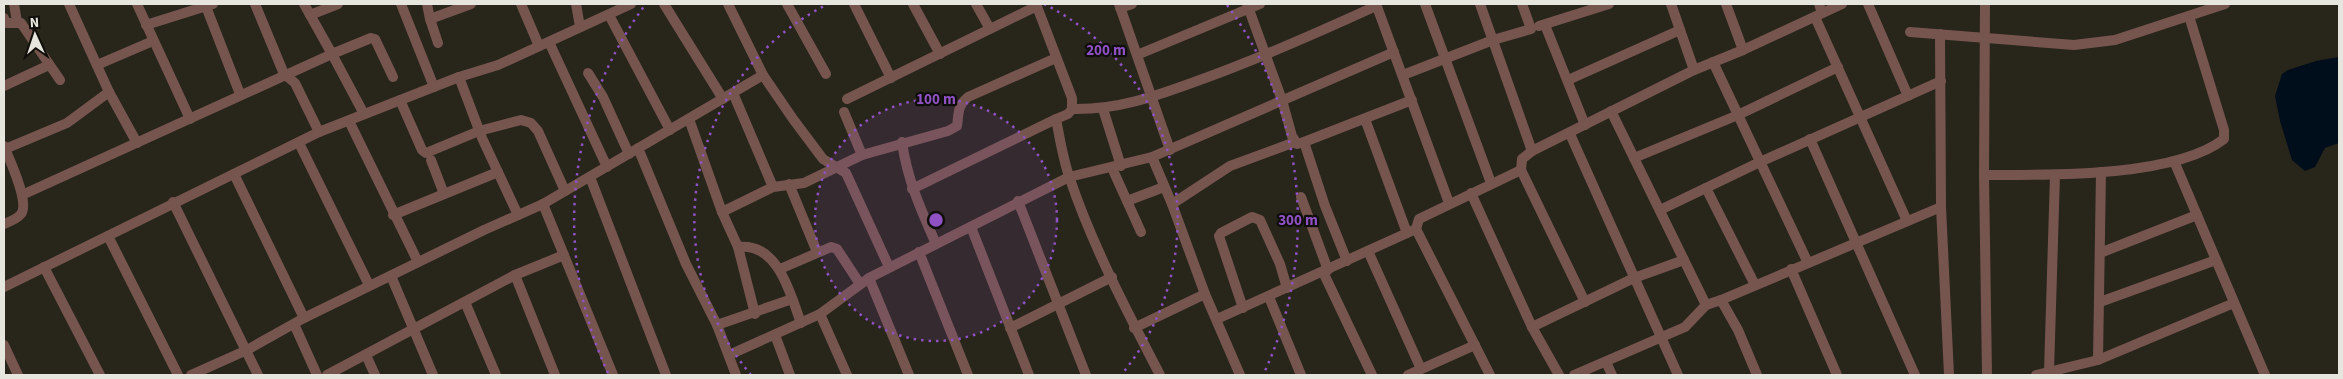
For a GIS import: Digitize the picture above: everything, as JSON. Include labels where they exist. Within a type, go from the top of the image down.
[{"type":"street","points":[[14,4],[17,22]]},
{"type":"street","points":[[69,4],[109,92],[137,143]]},
{"type":"street","points":[[137,4],[190,119]]},
{"type":"street","points":[[255,4],[284,74],[295,83],[319,132]]},
{"type":"street","points":[[304,4],[364,114]]},
{"type":"street","points":[[310,15],[338,4]]},
{"type":"street","points":[[401,4],[434,87]]},
{"type":"street","points":[[428,4],[430,20],[438,43]]},
{"type":"street","points":[[430,20],[471,4]]},
{"type":"street","points":[[521,4],[544,44],[607,166]]},
{"type":"street","points":[[576,4],[580,27]]},
{"type":"street","points":[[664,4],[723,99]]},
{"type":"street","points":[[728,4],[763,74],[823,159],[846,174],[889,267]]},
{"type":"street","points":[[787,4],[826,74]]},
{"type":"street","points":[[854,4],[891,78]]},
{"type":"street","points":[[913,4],[940,54]]},
{"type":"street","points":[[976,4],[990,29]]},
{"type":"street","points":[[1132,4],[1120,6],[1170,150]]},
{"type":"street","points":[[1137,55],[1247,6],[1260,4]]},
{"type":"street","points":[[1424,4],[1491,183]]},
{"type":"street","points":[[1480,4],[1532,151]]},
{"type":"street","points":[[1522,4],[1531,29]]},
{"type":"street","points":[[1403,75],[1493,40],[1545,24],[1578,8],[1608,4]]},
{"type":"street","points":[[1671,4],[1694,70]]},
{"type":"street","points":[[1726,4],[1743,50]]},
{"type":"street","points":[[1585,302],[1522,170],[1522,159],[1532,151],[1570,134],[1611,111],[1694,70],[1743,50],[1818,11],[1842,4]]},
{"type":"street","points":[[1868,4],[1908,96]]},
{"type":"street","points":[[1985,4],[1984,175],[1987,375]]},
{"type":"street","points":[[1910,32],[2074,45],[2115,40],[2225,4]]},
{"type":"street","points":[[146,25],[208,5],[240,94]]},
{"type":"street","points":[[4,287],[173,202],[319,132],[459,77],[498,65],[610,15],[627,5]]},
{"type":"street","points":[[847,99],[1036,5],[1072,98],[1072,109],[1068,114],[912,189]]},
{"type":"street","points":[[1072,109],[1103,109],[1152,97],[1266,56],[1376,5],[1449,203]]},
{"type":"street","points":[[1247,6],[1282,100],[1347,261]]},
{"type":"street","points":[[1818,11],[1838,67],[1907,221]]},
{"type":"street","points":[[610,15],[670,130]]},
{"type":"street","points":[[1984,175],[2079,175],[2174,161],[2217,144],[2224,138],[2224,130],[2189,16]]},
{"type":"street","points":[[4,18],[6,23],[21,23],[60,80]]},
{"type":"street","points":[[1545,24],[1585,125]]},
{"type":"street","points":[[1568,80],[1680,30]]},
{"type":"street","points":[[1940,34],[1941,207],[1949,375]]},
{"type":"street","points":[[22,195],[284,74],[371,38],[375,39],[393,77]]},
{"type":"street","points":[[97,65],[153,41]]},
{"type":"street","points":[[729,355],[820,314],[869,278],[1018,201],[1069,177],[1152,157],[1394,52]]},
{"type":"street","points":[[722,212],[773,187],[804,183],[862,155],[902,142],[948,131],[957,126],[958,110],[961,103],[968,98],[1056,58]]},
{"type":"street","points":[[1713,62],[1808,263]]},
{"type":"street","points":[[4,86],[49,65]]},
{"type":"street","points":[[1634,158],[1738,115],[1838,67]]},
{"type":"street","points":[[588,73],[633,151],[717,325],[736,375]]},
{"type":"street","points":[[191,375],[247,350],[369,285],[543,204],[763,74]]},
{"type":"street","points":[[459,77],[479,131],[518,215]]},
{"type":"street","points":[[1660,210],[1760,162],[1940,81]]},
{"type":"street","points":[[4,224],[22,213],[22,195],[4,148],[67,123],[109,92]]},
{"type":"street","points":[[732,93],[773,187]]},
{"type":"street","points":[[400,100],[422,150],[426,153],[479,131],[521,120],[531,122],[538,131],[565,191]]},
{"type":"street","points":[[1172,204],[1230,166],[1365,119],[1412,100]]},
{"type":"street","points":[[1103,109],[1116,167],[1127,200],[1141,232]]},
{"type":"street","points":[[1611,111],[1706,305]]},
{"type":"street","points":[[844,112],[862,155]]},
{"type":"street","points":[[689,119],[722,212],[738,247],[754,314]]},
{"type":"street","points":[[1056,119],[1069,177],[1134,328],[1160,375]]},
{"type":"street","points":[[1365,119],[1412,231],[1490,375]]},
{"type":"street","points":[[349,121],[418,262]]},
{"type":"street","points":[[1570,134],[1678,375]]},
{"type":"street","points":[[1810,140],[1858,242],[1915,375]]},
{"type":"street","points":[[902,142],[912,189],[936,244]]},
{"type":"street","points":[[299,143],[369,285]]},
{"type":"street","points":[[1152,157],[1172,204],[1205,294],[1240,375]]},
{"type":"street","points":[[431,160],[444,194]]},
{"type":"street","points":[[2174,161],[2265,375]]},
{"type":"street","points":[[1217,319],[1412,231],[1419,220],[1449,203],[1522,170]]},
{"type":"street","points":[[394,215],[498,172]]},
{"type":"street","points":[[2098,360],[2101,172]]},
{"type":"street","points":[[4,176],[15,173]]},
{"type":"street","points":[[234,174],[304,318]]},
{"type":"street","points":[[2049,372],[2055,175]]},
{"type":"street","points":[[590,177],[666,375]]},
{"type":"street","points":[[789,184],[818,252]]},
{"type":"street","points":[[1127,200],[1164,187]]},
{"type":"street","points":[[1706,188],[1754,285]]},
{"type":"street","points":[[1471,193],[1532,327],[1559,375]]},
{"type":"street","points":[[1301,198],[1326,271],[1372,375]]},
{"type":"street","points":[[1018,201],[1086,375]]},
{"type":"street","points":[[173,202],[258,375]]},
{"type":"street","points":[[543,204],[613,375]]},
{"type":"street","points":[[1574,375],[1685,327],[1706,305],[1941,207]]},
{"type":"street","points":[[2100,253],[2197,215]]},
{"type":"street","points":[[1243,308],[1219,236],[1221,233],[1252,217],[1260,220],[1280,264],[1287,288]]},
{"type":"street","points":[[970,227],[1029,375]]},
{"type":"street","points":[[108,236],[178,375]]},
{"type":"street","points":[[738,247],[748,246],[759,250],[780,269],[801,323]]},
{"type":"street","points":[[780,269],[831,248],[836,249],[860,284]]},
{"type":"street","points":[[1368,251],[1421,369]]},
{"type":"street","points":[[919,252],[968,375]]},
{"type":"street","points":[[327,375],[515,275],[564,255]]},
{"type":"street","points":[[1532,327],[1634,278],[1684,260]]},
{"type":"street","points":[[2100,302],[2216,260]]},
{"type":"street","points":[[44,267],[100,375]]},
{"type":"street","points":[[1791,269],[1837,375]]},
{"type":"street","points":[[515,275],[555,375]]},
{"type":"street","points":[[391,276],[432,375]]},
{"type":"street","points":[[1010,328],[1112,277]]},
{"type":"street","points":[[869,278],[909,375]]},
{"type":"street","points":[[1134,328],[1205,294]]},
{"type":"street","points":[[1269,296],[1301,375]]},
{"type":"street","points":[[717,325],[754,314],[792,299]]},
{"type":"street","points":[[1721,300],[1738,330],[1757,375]]},
{"type":"street","points":[[465,302],[496,375]]},
{"type":"street","points":[[2036,375],[2098,360],[2234,303]]},
{"type":"street","points":[[820,314],[847,375]]},
{"type":"street","points":[[294,324],[317,375]]},
{"type":"street","points":[[775,335],[790,375]]},
{"type":"street","points":[[4,345],[18,375]]},
{"type":"street","points":[[1408,375],[1475,345]]},
{"type":"street","points":[[366,355],[375,375]]},
{"type":"street","points":[[1606,362],[1612,375]]},
{"type":"water","points":[[2339,57],[2339,143],[2325,148],[2315,167],[2305,171],[2292,160],[2280,121],[2275,96],[2282,74],[2288,70],[2316,61]]}]
